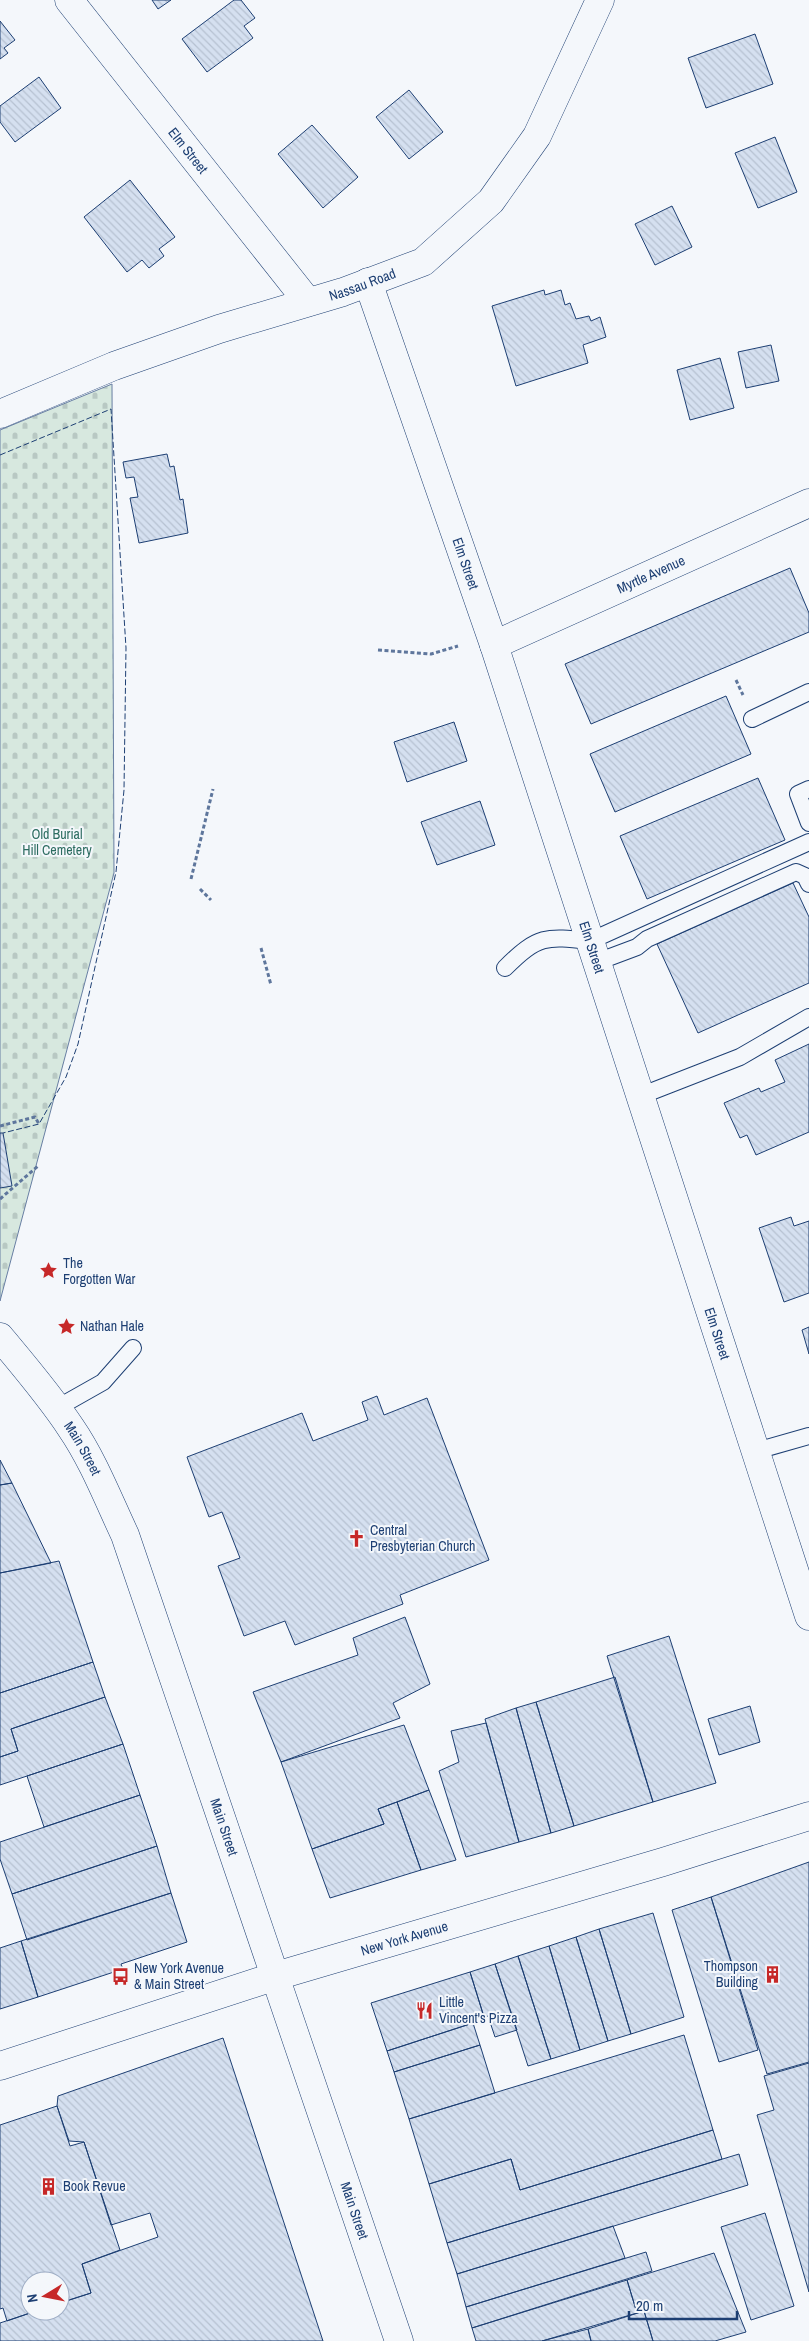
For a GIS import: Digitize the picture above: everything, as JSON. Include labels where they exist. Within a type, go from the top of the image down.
[{"type":"street","name":"Elm Street","points":[[69,0],[308,302]]},
{"type":"street","name":"Nassau Road","points":[[0,414],[114,366],[219,329],[368,282],[422,262],[491,201],[537,136],[600,0]]},
{"type":"street","name":"Elm Street","points":[[368,282],[494,645],[809,1616]]},
{"type":"street","name":"Myrtle Avenue","points":[[494,645],[809,503]]},
{"type":"street","name":"Main Street","points":[[0,1337],[72,1429],[100,1480],[125,1535],[399,2341]]},
{"type":"street","name":"New York Avenue","points":[[0,2066],[276,1976],[662,1862],[809,1816]]},
{"type":"lane","points":[[752,719],[809,692]]},
{"type":"lane","points":[[809,789],[798,794],[809,823]]},
{"type":"lane","points":[[593,952],[809,842]]},
{"type":"lane","points":[[506,968],[527,946],[554,937],[593,952],[637,947],[647,939],[796,872],[805,876],[809,884]]},
{"type":"lane","points":[[640,1096],[740,1057],[809,1017]]},
{"type":"lane","points":[[57,1408],[103,1382],[133,1348]]},
{"type":"lane","points":[[756,1451],[809,1436]]},
{"type":"path","points":[[378,650],[431,654],[458,646]]},
{"type":"path","points":[[191,879],[212,789]]},
{"type":"path","points":[[200,890],[211,900]]},
{"type":"path","points":[[261,948],[271,985]]},
{"type":"path","points":[[0,1126],[34,1117],[39,1124]]},
{"type":"path","points":[[0,1199],[38,1166]]},
{"type":"green space","name":"Old Burial Hill Cemetery","points":[[112,384],[114,873],[0,1301],[0,430]]},
{"type":"building","points":[[152,0],[171,0],[158,9]]},
{"type":"building","points":[[234,0],[241,0],[255,18],[244,26],[253,38],[207,72],[182,39]]},
{"type":"building","points":[[0,21],[15,40],[4,48],[8,53],[0,59]]},
{"type":"building","points":[[755,34],[773,84],[706,108],[688,58]]},
{"type":"building","points":[[39,77],[61,108],[15,142],[0,122],[0,106]]},
{"type":"building","points":[[409,90],[443,132],[409,159],[376,117]]},
{"type":"building","points":[[312,125],[358,177],[323,208],[278,154]]},
{"type":"building","points":[[775,137],[797,192],[758,208],[735,153]]},
{"type":"building","points":[[130,180],[175,237],[159,249],[164,256],[149,268],[142,260],[127,272],[84,217]]},
{"type":"building","points":[[672,206],[692,247],[655,265],[635,224]]},
{"type":"building","points":[[544,290],[545,295],[561,290],[565,305],[570,303],[576,319],[589,316],[591,321],[600,317],[606,337],[583,345],[588,363],[516,386],[492,306]]},
{"type":"building","points":[[771,345],[779,381],[746,388],[738,352]]},
{"type":"building","points":[[720,358],[734,408],[690,420],[677,370]]},
{"type":"building","points":[[167,454],[170,467],[174,466],[180,500],[183,499],[188,533],[139,543],[130,498],[138,497],[134,477],[126,478],[123,462]]},
{"type":"building","points":[[790,568],[809,613],[809,632],[591,724],[565,664]]},
{"type":"building","points":[[726,696],[751,754],[615,812],[590,754]]},
{"type":"building","points":[[454,722],[467,761],[407,782],[394,742]]},
{"type":"building","points":[[758,778],[785,840],[647,899],[620,836]]},
{"type":"building","points":[[480,801],[495,845],[437,865],[421,822]]},
{"type":"building","points":[[793,883],[809,917],[809,983],[698,1033],[657,944]]},
{"type":"building","points":[[809,1044],[809,1132],[756,1155],[747,1135],[740,1138],[724,1103],[759,1088],[761,1092],[785,1082],[775,1060]]},
{"type":"building","points":[[0,1133],[3,1133],[12,1186],[0,1188]]},
{"type":"building","points":[[791,1217],[794,1226],[809,1221],[809,1293],[784,1302],[759,1228]]},
{"type":"building","points":[[809,1327],[809,1354],[802,1330]]},
{"type":"building","name":"Central Presbyterian Church","points":[[377,1396],[384,1415],[427,1398],[489,1560],[400,1595],[403,1604],[295,1645],[285,1621],[244,1636],[218,1566],[240,1558],[222,1512],[209,1517],[187,1457],[302,1413],[313,1441],[368,1420],[362,1402]]},
{"type":"building","points":[[0,1460],[12,1483],[0,1485]]},
{"type":"building","points":[[12,1483],[51,1563],[0,1573],[0,1485]]},
{"type":"building","points":[[59,1561],[93,1662],[0,1693],[0,1573]]},
{"type":"building","points":[[405,1617],[430,1684],[393,1703],[400,1718],[281,1762],[253,1692],[358,1655],[353,1638]]},
{"type":"building","points":[[669,1636],[716,1783],[653,1802],[607,1656]]},
{"type":"building","points":[[93,1662],[105,1697],[11,1729],[18,1751],[0,1757],[0,1693]]},
{"type":"building","points":[[615,1677],[653,1802],[574,1826],[536,1702]]},
{"type":"building","points":[[105,1697],[123,1744],[0,1785],[0,1757],[18,1751],[11,1729]]},
{"type":"building","points":[[536,1702],[574,1826],[551,1833],[516,1708]]},
{"type":"building","points":[[750,1706],[760,1742],[719,1755],[708,1719]]},
{"type":"building","points":[[516,1708],[551,1833],[519,1842],[485,1719]]},
{"type":"building","points":[[486,1723],[519,1842],[466,1857],[439,1771],[459,1762],[451,1731]]},
{"type":"building","points":[[404,1725],[429,1790],[378,1809],[384,1824],[312,1849],[281,1762]]},
{"type":"building","points":[[123,1744],[140,1795],[44,1827],[27,1776]]},
{"type":"building","points":[[429,1790],[456,1860],[421,1870],[397,1802]]},
{"type":"building","points":[[140,1795],[157,1846],[12,1894],[0,1859],[0,1842]]},
{"type":"building","points":[[397,1802],[421,1870],[330,1898],[312,1849],[384,1824],[378,1809]]},
{"type":"building","points":[[157,1846],[171,1893],[27,1940],[12,1894]]},
{"type":"building","name":"Thompson Building","points":[[809,1862],[809,2062],[767,2074],[711,1897]]},
{"type":"building","points":[[171,1893],[187,1942],[121,1964],[123,1969],[38,1997],[21,1941]]},
{"type":"building","points":[[711,1897],[758,2050],[719,2062],[672,1910]]},
{"type":"building","points":[[653,1913],[684,2017],[631,2034],[599,1929]]},
{"type":"building","points":[[599,1929],[631,2034],[608,2041],[576,1937]]},
{"type":"building","points":[[576,1937],[608,2041],[580,2050],[549,1946]]},
{"type":"building","points":[[21,1941],[38,1997],[0,2009],[0,1948]]},
{"type":"building","points":[[549,1946],[580,2050],[551,2059],[518,1956]]},
{"type":"building","points":[[518,1956],[551,2059],[528,2066],[495,1964]]},
{"type":"building","points":[[495,1964],[517,2030],[495,2037],[488,2016],[484,2017],[470,1972]]},
{"type":"building","points":[[470,1972],[484,2017],[472,2020],[473,2023],[387,2051],[371,2003]]},
{"type":"building","points":[[473,2023],[480,2045],[394,2072],[387,2051]]},
{"type":"building","points":[[684,2035],[713,2130],[520,2190],[511,2159],[429,2184],[409,2119]]},
{"type":"building","points":[[223,2038],[323,2341],[0,2341],[0,2323],[20,2316],[20,2321],[70,2321],[70,2300],[91,2293],[82,2264],[158,2237],[150,2213],[111,2225],[84,2142],[69,2141],[57,2106],[58,2096]]},
{"type":"building","points":[[480,2045],[495,2093],[409,2119],[394,2072]]},
{"type":"building","points":[[809,2063],[809,2292],[757,2115],[774,2110],[764,2076]]},
{"type":"building","name":"Book Revue","points":[[57,2106],[70,2146],[84,2142],[120,2250],[82,2264],[91,2293],[70,2300],[70,2271],[20,2271],[20,2317],[7,2321],[3,2308],[0,2309],[0,2125]]},
{"type":"building","points":[[713,2130],[722,2159],[447,2243],[429,2184],[511,2159],[520,2190]]},
{"type":"building","points":[[739,2154],[748,2185],[457,2274],[447,2243]]},
{"type":"building","points":[[765,2213],[794,2306],[751,2320],[721,2227]]},
{"type":"building","points":[[613,2226],[625,2258],[466,2307],[457,2274]]},
{"type":"building","points":[[646,2252],[652,2271],[472,2328],[466,2307]]},
{"type":"building","points":[[714,2253],[746,2332],[715,2341],[653,2341],[644,2311],[637,2313],[627,2280]]},
{"type":"building","points":[[627,2280],[637,2313],[542,2341],[476,2341],[472,2328]]},
{"type":"building","points":[[644,2311],[653,2341],[591,2341],[588,2329]]},
{"type":"building","points":[[588,2329],[591,2341],[542,2341]]},
{"type":"fence","points":[[0,455],[111,409],[126,648],[124,790],[116,872],[78,1044],[66,1077],[39,1124],[3,1133]]},
{"type":"place","name":"The Forgotten War","points":[[49,1271]]},
{"type":"place","name":"Nathan Hale","points":[[66,1326]]},
{"type":"place","name":"Central Presbyterian Church","points":[[356,1538]]},
{"type":"place","name":"Thompson Building","points":[[772,1974]]},
{"type":"place","name":"New York Avenue & Main Street","points":[[120,1976]]},
{"type":"place","name":"Little Vincent's Pizza","points":[[425,2010]]},
{"type":"place","name":"Book Revue","points":[[49,2186]]}]
